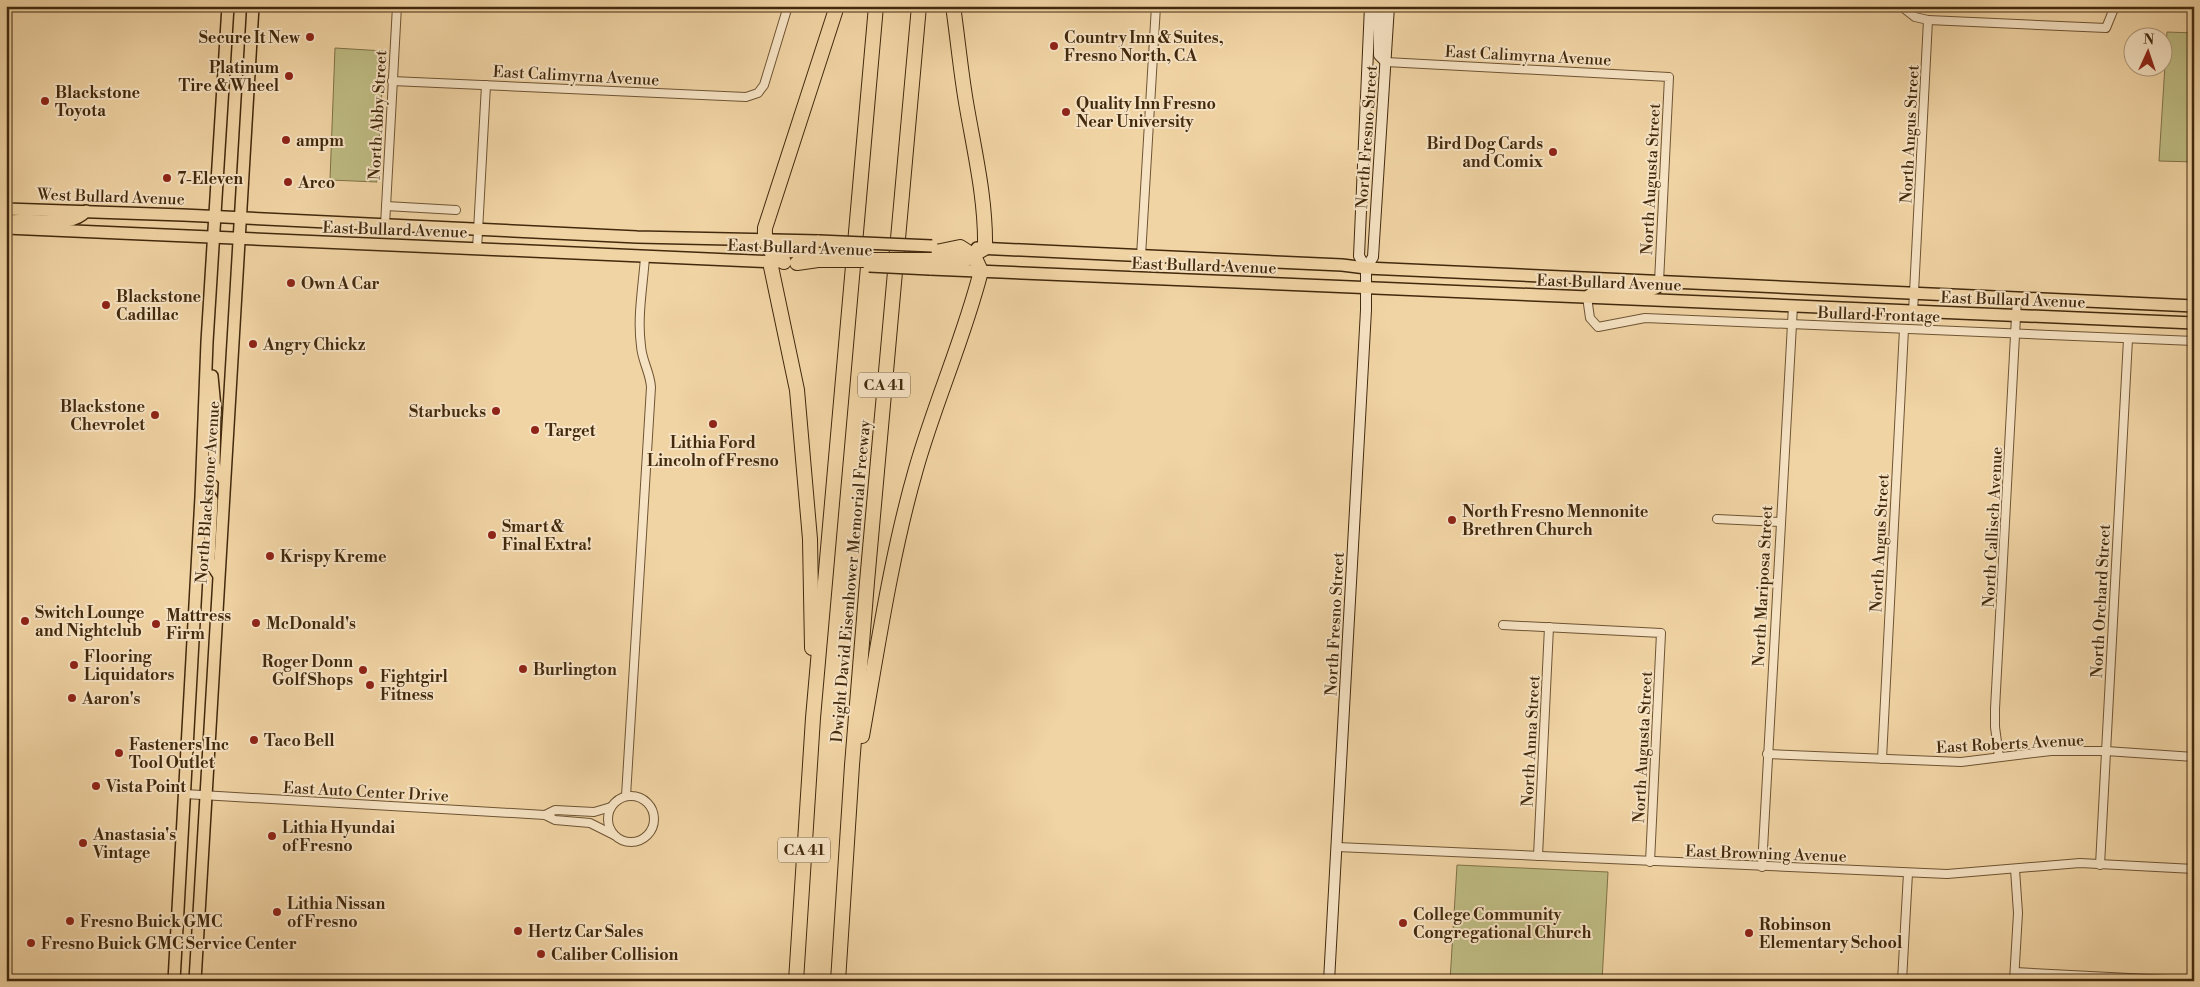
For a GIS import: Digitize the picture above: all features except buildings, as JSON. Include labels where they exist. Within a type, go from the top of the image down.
[{"type":"highway","points":[[781,260],[764,240],[765,228],[838,6]]},
{"type":"highway","name":"Dwight David Eisenhower Memorial Freeway","points":[[796,981],[813,718],[876,6]]},
{"type":"highway","name":"Dwight David Eisenhower Memorial Freeway","points":[[838,981],[852,765],[919,6]]},
{"type":"highway","points":[[852,765],[862,737],[894,559],[906,507],[928,428],[981,271],[980,252],[986,232],[953,6]]},
{"type":"highway","points":[[931,257],[960,247],[980,252]]},
{"type":"highway","points":[[813,718],[810,548],[804,450],[781,260],[784,250],[818,254],[931,257],[955,261],[980,252]]},
{"type":"highway","points":[[781,260],[818,254]]},
{"type":"main road","name":"North Blackstone Avenue","points":[[174,981],[202,489],[213,238],[228,6]]},
{"type":"main road","name":"North Blackstone Avenue","points":[[194,981],[253,6]]},
{"type":"main road","name":"North Fresno Street","points":[[1329,981],[1366,288],[1366,268],[1359,256],[1370,6]]},
{"type":"main road","points":[[1379,6],[1379,55],[1386,62]]},
{"type":"main road","name":"North Fresno Street","points":[[1366,268],[1373,257],[1389,6]]},
{"type":"main road","name":"West Bullard Avenue","points":[[6,209],[215,216]]},
{"type":"main road","points":[[6,222],[15,220],[73,220],[82,216],[86,211]]},
{"type":"main road","name":"East Bullard Avenue","points":[[215,216],[638,237],[764,240],[818,254]]},
{"type":"main road","points":[[6,228],[213,238]]},
{"type":"main road","name":"East Bullard Avenue","points":[[213,238],[645,257],[781,260]]},
{"type":"main road","name":"East Bullard Avenue","points":[[980,252],[1141,256],[2194,306]]},
{"type":"main road","name":"East Bullard Avenue","points":[[931,257],[981,271],[2194,323]]},
{"type":"main road","points":[[1587,297],[1597,289],[1651,290],[1656,288],[1659,282]]},
{"type":"main road","points":[[2164,321],[2194,317]]},
{"type":"main road","points":[[208,342],[215,408],[214,464],[217,473],[224,479]]},
{"type":"main road","points":[[202,489],[210,494],[212,500],[210,561],[218,574]]},
{"type":"street","name":"North Abby Street","points":[[385,225],[397,6]]},
{"type":"street","name":"East Calimyrna Avenue","points":[[392,81],[746,97],[758,93],[764,85],[788,6]]},
{"type":"street","points":[[1141,256],[1156,6]]},
{"type":"street","points":[[1901,6],[1914,18],[1928,20],[2106,28],[2115,6]]},
{"type":"street","name":"North Angus Street","points":[[1913,312],[1928,20]]},
{"type":"street","name":"East Calimyrna Avenue","points":[[1386,62],[1670,77]]},
{"type":"street","name":"North Augusta Street","points":[[1659,282],[1670,77]]},
{"type":"street","points":[[477,249],[486,85]]},
{"type":"street","points":[[386,206],[456,210]]},
{"type":"street","points":[[626,796],[651,387],[649,370],[642,356],[640,338],[645,257]]},
{"type":"street","name":"Bullard Frontage","points":[[1587,297],[1590,318],[1598,327],[1645,318],[2194,341]]},
{"type":"street","name":"North Callisch Avenue","points":[[1999,757],[1995,709],[2017,298]]},
{"type":"street","name":"North Mariposa Street","points":[[1762,867],[1792,306]]},
{"type":"street","name":"North Angus Street","points":[[1882,759],[1904,329]]},
{"type":"street","name":"North Orchard Street","points":[[2100,865],[2128,338]]},
{"type":"street","points":[[1717,519],[1780,522]]},
{"type":"street","points":[[1503,625],[1548,627]]},
{"type":"street","name":"North Augusta Street","points":[[1548,627],[1661,633],[1650,862]]},
{"type":"street","name":"North Anna Street","points":[[1538,856],[1548,627]]},
{"type":"street","name":"East Roberts Avenue","points":[[1767,754],[1961,762],[2051,751],[2106,751],[2194,757]]},
{"type":"street","name":"East Auto Center Drive","points":[[185,794],[546,815],[555,820],[590,823],[614,835]]},
{"type":"street","points":[[626,796],[637,797],[649,805],[654,818],[653,825],[645,837],[639,840],[624,841],[614,835],[607,820],[611,807],[616,801],[626,796]]},
{"type":"street","name":"East Auto Center Drive","points":[[546,815],[555,810],[594,812],[611,807]]},
{"type":"street","name":"East Browning Avenue","points":[[1337,847],[1762,867],[1967,874],[2061,864],[2194,869]]},
{"type":"street","points":[[2014,981],[2018,913],[2015,869]]},
{"type":"street","points":[[1902,981],[1908,872]]},
{"type":"street","points":[[2015,972],[2188,981]]},
{"type":"shaded area","points":[[2172,32],[2194,33],[2194,162],[2159,161],[2164,78],[2172,78]]},
{"type":"shaded area","points":[[335,48],[384,51],[377,182],[330,180]]},
{"type":"shaded area","points":[[1457,865],[1608,872],[1602,981],[1450,981]]},
{"type":"place","name":"Secure It New","points":[[310,37]]},
{"type":"place","name":"Country Inn & Suites, Fresno North, CA","points":[[1054,46]]},
{"type":"place","name":"Platinum Tire & Wheel","points":[[289,76]]},
{"type":"place","name":"Blackstone Toyota","points":[[45,101]]},
{"type":"place","name":"Quality Inn Fresno Near University","points":[[1066,112]]},
{"type":"place","name":"ampm","points":[[286,140]]},
{"type":"place","name":"Bird Dog Cards and Comix","points":[[1553,152]]},
{"type":"place","name":"7-Eleven","points":[[167,178]]},
{"type":"place","name":"Arco","points":[[288,182]]},
{"type":"place","name":"Own A Car","points":[[291,283]]},
{"type":"place","name":"Blackstone Cadillac","points":[[106,305]]},
{"type":"place","name":"Angry Chickz","points":[[253,344]]},
{"type":"place","name":"Starbucks","points":[[496,411]]},
{"type":"place","name":"Blackstone Chevrolet","points":[[155,415]]},
{"type":"place","name":"Lithia Ford Lincoln of Fresno","points":[[713,424]]},
{"type":"place","name":"Target","points":[[535,430]]},
{"type":"place","name":"North Fresno Mennonite Brethren Church","points":[[1452,520]]},
{"type":"place","name":"Smart & Final Extra!","points":[[492,535]]},
{"type":"place","name":"Krispy Kreme","points":[[270,556]]},
{"type":"place","name":"Switch Lounge and Nightclub","points":[[25,621]]},
{"type":"place","name":"McDonald's","points":[[256,623]]},
{"type":"place","name":"Mattress Firm","points":[[156,624]]},
{"type":"place","name":"Flooring Liquidators","points":[[74,665]]},
{"type":"place","name":"Burlington","points":[[523,669]]},
{"type":"place","name":"Roger Donn Golf Shops","points":[[363,670]]},
{"type":"place","name":"Fightgirl Fitness","points":[[370,685]]},
{"type":"place","name":"Aaron's","points":[[72,698]]},
{"type":"place","name":"Taco Bell","points":[[254,740]]},
{"type":"place","name":"Fasteners Inc Tool Outlet","points":[[119,753]]},
{"type":"place","name":"Vista Point","points":[[96,786]]},
{"type":"place","name":"Lithia Hyundai of Fresno","points":[[272,836]]},
{"type":"place","name":"Anastasia's Vintage","points":[[83,843]]},
{"type":"place","name":"Lithia Nissan of Fresno","points":[[277,912]]},
{"type":"place","name":"Fresno Buick GMC","points":[[70,921]]},
{"type":"place","name":"College Community Congregational Church","points":[[1403,923]]},
{"type":"place","name":"Hertz Car Sales","points":[[518,931]]},
{"type":"place","name":"Robinson Elementary School","points":[[1749,933]]},
{"type":"place","name":"Fresno Buick GMC Service Center","points":[[31,943]]},
{"type":"place","name":"Caliber Collision","points":[[541,954]]}]
